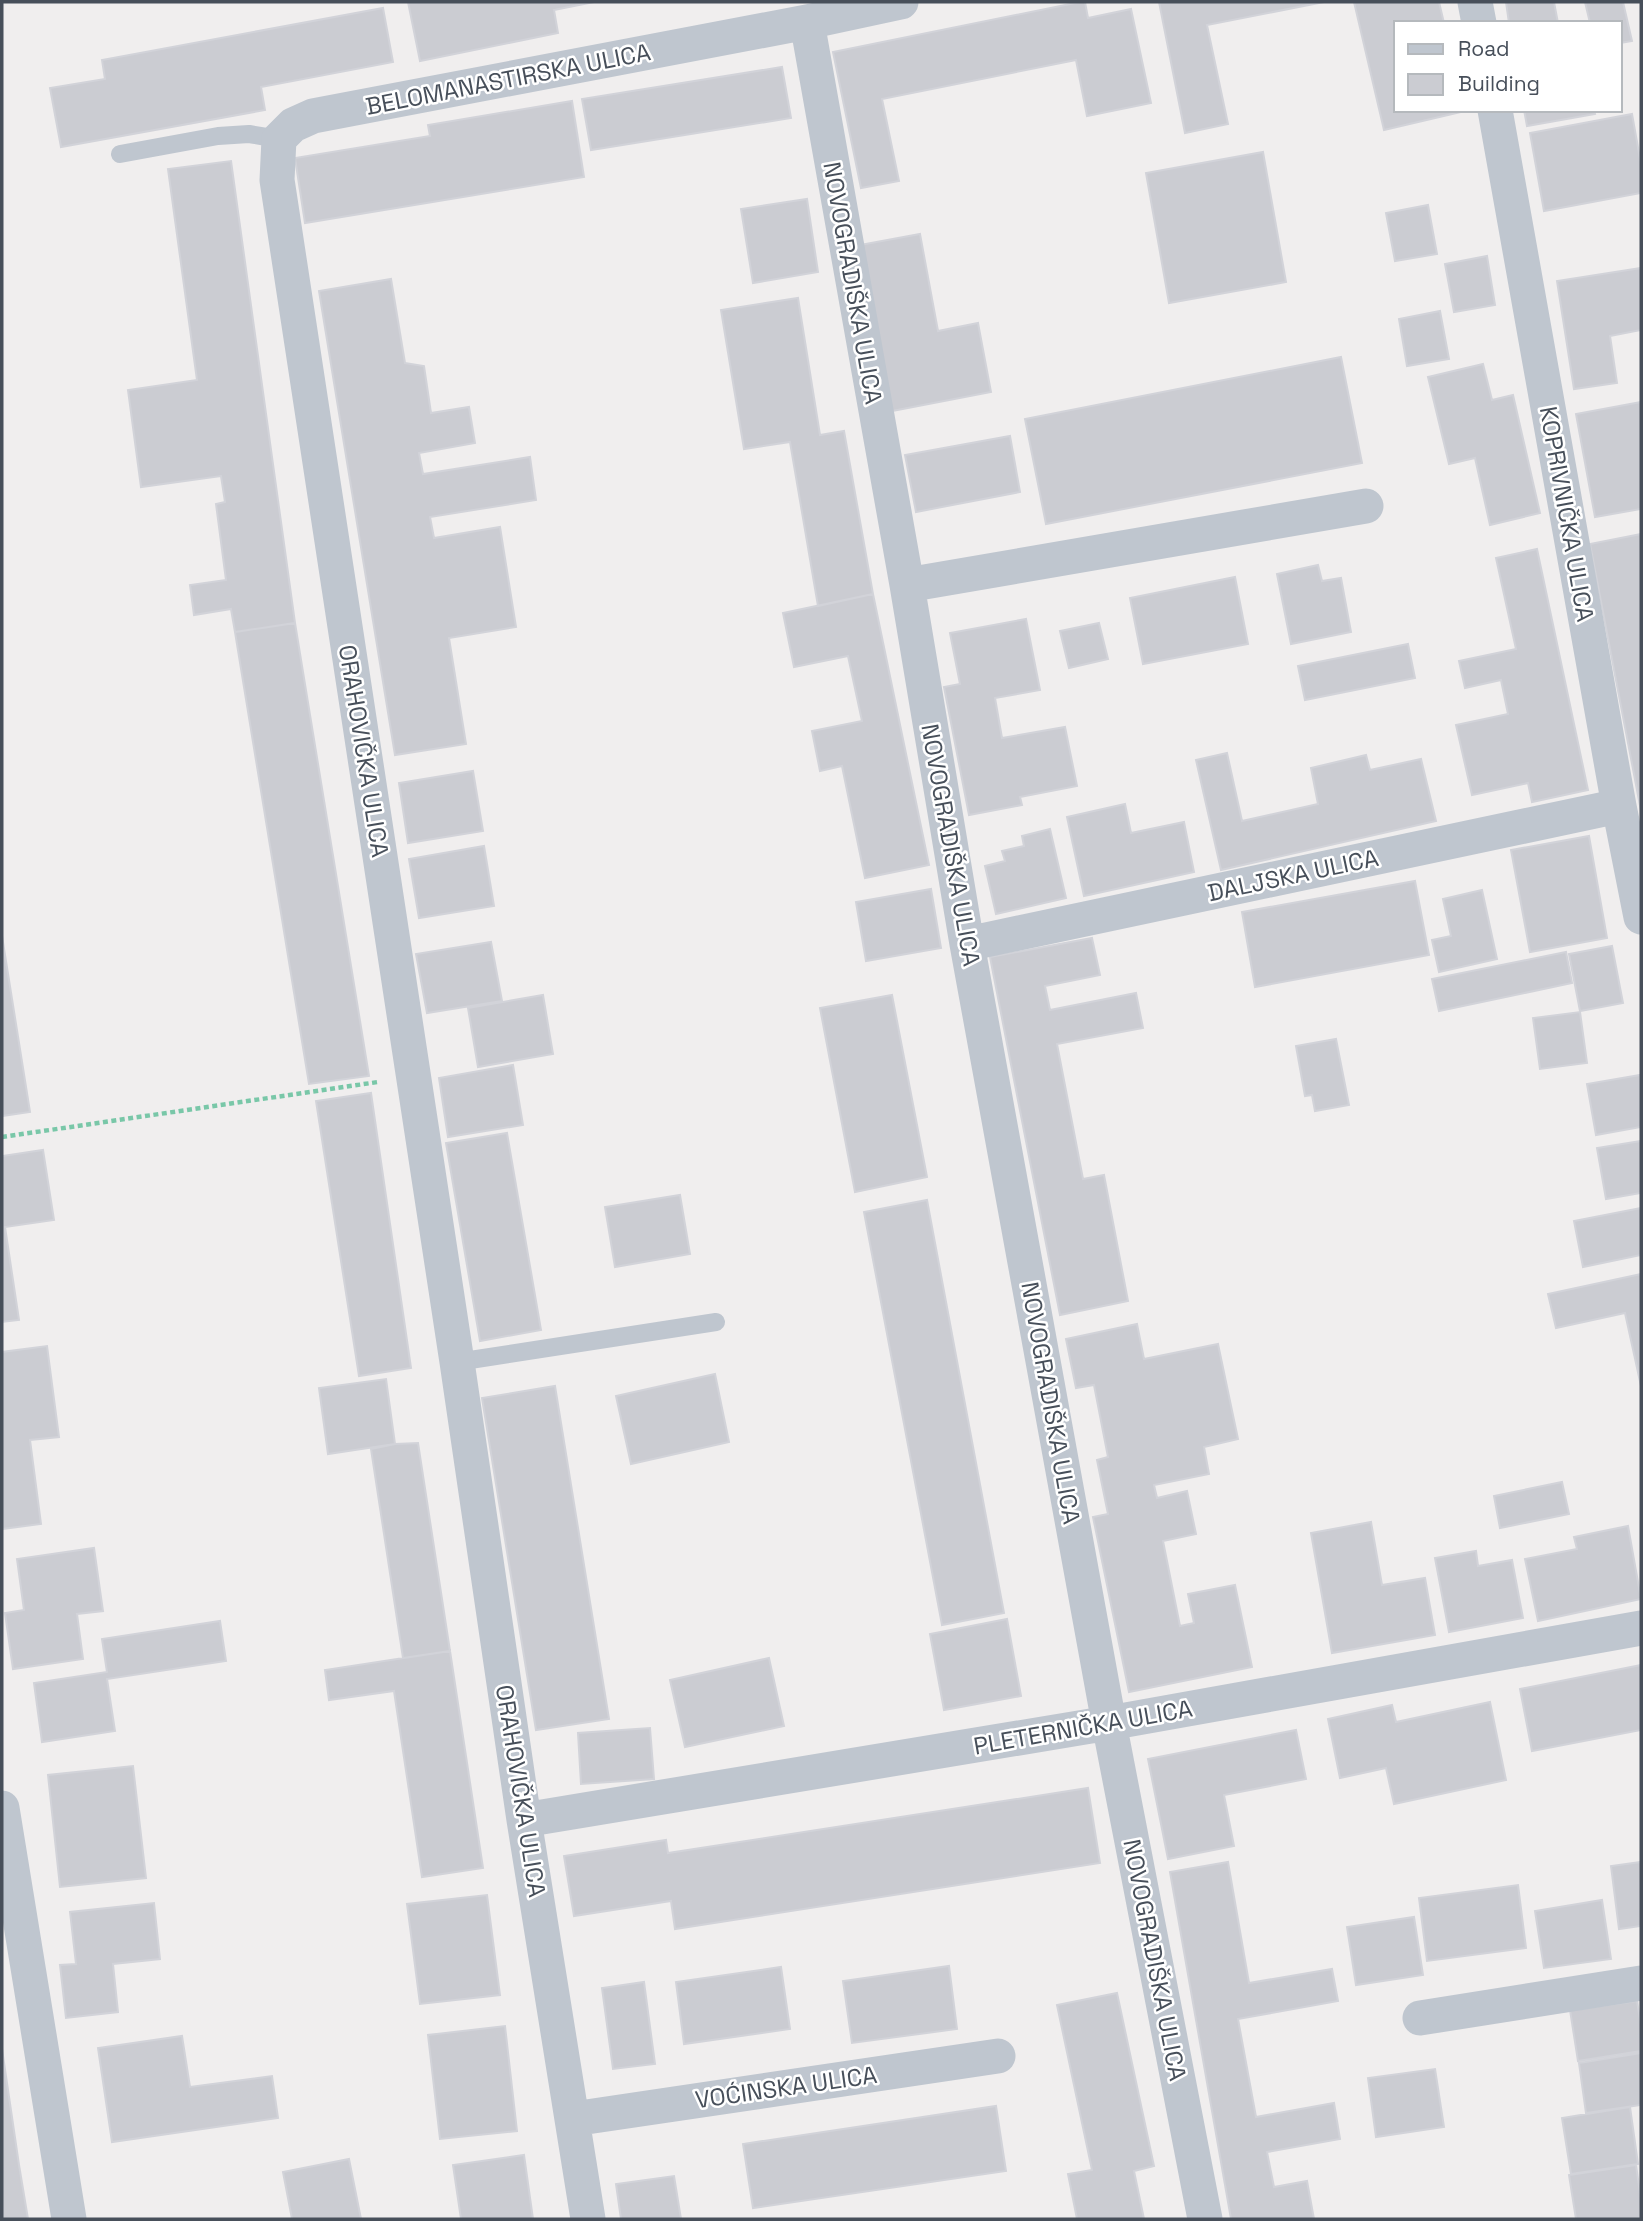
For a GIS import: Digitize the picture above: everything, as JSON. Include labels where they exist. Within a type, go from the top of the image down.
[{"type":"street","name":"BELOMANASTIRSKA ULICA","points":[[279,139],[293,125],[313,116],[901,2]]},
{"type":"street","points":[[1475,2],[1479,21]]},
{"type":"street","name":"NOVOGRADIŠKA ULICA","points":[[807,22],[907,585],[967,944],[1109,1723],[1205,2219]]},
{"type":"street","name":"KOPRIVNIČKA ULICA","points":[[1495,112],[1641,917]]},
{"type":"street","name":"ORAHOVIČKA ULICA","points":[[279,139],[277,180],[524,1820],[588,2219]]},
{"type":"street","points":[[907,585],[1366,506]]},
{"type":"street","name":"DALJSKA ULICA","points":[[967,944],[1619,806]]},
{"type":"street","name":"PLETERNIČKA ULICA","points":[[524,1820],[1109,1723],[1641,1628]]},
{"type":"street","points":[[2,1808],[69,2219]]},
{"type":"street","points":[[1420,2018],[1641,1983]]},
{"type":"street","name":"VOĆINSKA ULICA","points":[[573,2119],[998,2056]]},
{"type":"lane","points":[[120,154],[218,136],[249,134],[279,139]]},
{"type":"lane","points":[[457,1362],[716,1322]]},
{"type":"path","points":[[2,1137],[413,1077]]},
{"type":"building","points":[[408,2],[594,2],[554,10],[558,33],[420,61]]},
{"type":"building","points":[[1085,2],[1088,18],[1131,9],[1151,103],[1087,116],[1076,60],[882,99],[899,181],[861,188],[833,52]]},
{"type":"building","points":[[1159,2],[1324,2],[1207,25],[1228,124],[1185,133]]},
{"type":"building","points":[[1354,2],[1439,2],[1444,21],[1394,21],[1394,112],[1461,112],[1384,130]]},
{"type":"building","points":[[1506,2],[1554,2],[1558,21],[1509,21]]},
{"type":"building","points":[[1585,2],[1623,2],[1632,41],[1622,43],[1622,21],[1590,21]]},
{"type":"building","points":[[383,8],[393,62],[261,87],[265,110],[61,147],[50,88],[105,79],[102,60]]},
{"type":"building","points":[[782,67],[791,118],[591,150],[582,99]]},
{"type":"building","points":[[572,101],[584,177],[305,223],[295,158],[430,136],[428,125]]},
{"type":"building","points":[[1524,112],[1595,114],[1527,126]]},
{"type":"building","points":[[1632,114],[1641,164],[1641,193],[1544,211],[1530,133]]},
{"type":"building","points":[[1263,152],[1286,282],[1169,303],[1146,173]]},
{"type":"building","points":[[231,161],[295,623],[235,632],[231,609],[194,615],[190,585],[226,580],[216,504],[225,502],[221,476],[141,487],[128,390],[197,380],[168,169]]},
{"type":"building","points":[[807,199],[818,272],[753,283],[741,209]]},
{"type":"building","points":[[1428,205],[1437,254],[1395,261],[1386,213]]},
{"type":"building","points":[[920,234],[938,331],[978,323],[991,392],[892,411],[860,245]]},
{"type":"building","points":[[1487,256],[1495,305],[1454,312],[1445,264]]},
{"type":"building","points":[[1641,268],[1641,330],[1610,336],[1617,383],[1574,389],[1557,281]]},
{"type":"building","points":[[391,279],[405,363],[424,366],[431,413],[469,407],[475,443],[419,453],[423,474],[530,457],[536,500],[430,517],[434,538],[500,527],[516,627],[449,638],[466,744],[395,755],[319,291]]},
{"type":"building","points":[[798,298],[820,435],[844,431],[873,594],[818,606],[790,442],[744,449],[721,310]]},
{"type":"building","points":[[1440,311],[1449,359],[1407,366],[1399,319]]},
{"type":"building","points":[[1341,357],[1362,463],[1046,524],[1025,419]]},
{"type":"building","points":[[1483,364],[1492,400],[1513,395],[1540,513],[1490,525],[1475,458],[1449,464],[1428,377]]},
{"type":"building","points":[[1641,402],[1641,509],[1595,517],[1576,414]]},
{"type":"building","points":[[1010,436],[1020,492],[916,512],[905,455]]},
{"type":"building","points":[[1641,534],[1641,811],[1590,544]]},
{"type":"building","points":[[1537,549],[1588,790],[1532,802],[1528,783],[1472,795],[1456,725],[1508,714],[1501,680],[1465,688],[1459,661],[1516,649],[1496,558]]},
{"type":"building","points":[[1318,565],[1322,581],[1341,578],[1351,632],[1291,644],[1277,574]]},
{"type":"building","points":[[1235,577],[1248,644],[1143,664],[1130,598]]},
{"type":"building","points":[[873,594],[929,865],[865,878],[842,766],[820,771],[812,731],[862,721],[848,656],[794,667],[783,613]]},
{"type":"building","points":[[1026,619],[1040,690],[995,698],[1002,738],[1065,727],[1077,786],[1020,797],[1022,805],[969,815],[944,687],[960,684],[950,633]]},
{"type":"building","points":[[295,623],[369,1076],[309,1084],[235,632]]},
{"type":"building","points":[[1099,623],[1108,659],[1069,668],[1060,631]]},
{"type":"building","points":[[1408,644],[1415,678],[1305,700],[1298,666]]},
{"type":"building","points":[[1227,753],[1242,821],[1318,804],[1311,768],[1366,755],[1370,770],[1421,759],[1436,821],[1221,870],[1196,760]]},
{"type":"building","points":[[473,771],[483,831],[408,843],[399,783]]},
{"type":"building","points":[[1125,804],[1131,833],[1184,822],[1194,872],[1084,896],[1067,817]]},
{"type":"building","points":[[1050,829],[1066,898],[996,914],[985,866],[1005,861],[1002,851],[1024,846],[1022,836]]},
{"type":"building","points":[[1589,836],[1607,938],[1530,952],[1511,850]]},
{"type":"building","points":[[484,846],[494,906],[419,918],[409,859]]},
{"type":"building","points":[[1415,881],[1429,955],[1255,987],[1242,912]]},
{"type":"building","points":[[931,889],[941,948],[866,961],[856,902]]},
{"type":"building","points":[[1482,890],[1497,959],[1439,972],[1432,940],[1451,936],[1443,899]]},
{"type":"building","points":[[2,936],[30,1112],[2,1116]]},
{"type":"building","points":[[1092,938],[1100,975],[1045,986],[1050,1010],[1136,993],[1143,1028],[1057,1044],[1083,1179],[1104,1175],[1128,1301],[1060,1315],[990,957]]},
{"type":"building","points":[[491,942],[502,1001],[427,1013],[416,954]]},
{"type":"building","points":[[1612,946],[1623,1003],[1580,1011],[1569,954]]},
{"type":"building","points":[[1566,952],[1572,983],[1439,1011],[1432,979]]},
{"type":"building","points":[[543,995],[553,1054],[478,1067],[468,1008]]},
{"type":"building","points":[[892,995],[927,1177],[855,1192],[820,1008]]},
{"type":"building","points":[[1580,1012],[1587,1063],[1540,1069],[1533,1018]]},
{"type":"building","points":[[1336,1039],[1349,1105],[1315,1111],[1312,1095],[1305,1096],[1296,1046]]},
{"type":"building","points":[[513,1065],[523,1125],[448,1137],[439,1078]]},
{"type":"building","points":[[1640,1075],[1641,1127],[1596,1135],[1587,1084]]},
{"type":"building","points":[[371,1093],[411,1368],[359,1376],[316,1101]]},
{"type":"building","points":[[507,1133],[541,1330],[480,1341],[446,1143]]},
{"type":"building","points":[[1641,1141],[1641,1193],[1606,1199],[1597,1148]]},
{"type":"building","points":[[43,1150],[54,1220],[5,1227],[19,1320],[2,1322],[2,1156]]},
{"type":"building","points":[[680,1195],[690,1254],[615,1267],[605,1207]]},
{"type":"building","points":[[927,1200],[1004,1613],[942,1625],[864,1212]]},
{"type":"building","points":[[1641,1208],[1641,1255],[1583,1267],[1574,1221]]},
{"type":"building","points":[[1641,1274],[1641,1386],[1625,1313],[1556,1328],[1548,1294]]},
{"type":"building","points":[[1137,1324],[1144,1359],[1218,1344],[1238,1439],[1204,1447],[1209,1474],[1154,1485],[1157,1498],[1187,1491],[1196,1534],[1163,1541],[1180,1626],[1194,1623],[1188,1594],[1235,1585],[1252,1667],[1129,1692],[1093,1517],[1108,1514],[1097,1460],[1108,1457],[1094,1385],[1076,1388],[1066,1339]]},
{"type":"building","points":[[47,1346],[59,1437],[30,1440],[41,1524],[2,1529],[2,1352]]},
{"type":"building","points":[[715,1374],[729,1442],[631,1464],[616,1396]]},
{"type":"building","points":[[386,1379],[395,1444],[328,1454],[319,1388]]},
{"type":"building","points":[[555,1386],[609,1719],[536,1730],[482,1398]]},
{"type":"building","points":[[418,1443],[450,1651],[403,1658],[371,1449]]},
{"type":"building","points":[[1562,1482],[1569,1514],[1500,1528],[1494,1496]]},
{"type":"building","points":[[1371,1522],[1382,1585],[1425,1578],[1435,1635],[1332,1653],[1311,1533]]},
{"type":"building","points":[[1628,1526],[1641,1599],[1538,1621],[1525,1559],[1577,1549],[1574,1537]]},
{"type":"building","points":[[94,1548],[103,1611],[77,1614],[83,1659],[13,1669],[5,1613],[24,1610],[17,1559]]},
{"type":"building","points":[[1476,1551],[1478,1566],[1512,1560],[1523,1618],[1449,1632],[1435,1558]]},
{"type":"building","points":[[1007,1619],[1021,1696],[944,1710],[930,1634]]},
{"type":"building","points":[[220,1621],[226,1661],[107,1679],[115,1731],[42,1742],[34,1683],[107,1672],[102,1639]]},
{"type":"building","points":[[450,1651],[483,1868],[422,1877],[394,1691],[329,1700],[325,1670]]},
{"type":"building","points":[[769,1658],[784,1726],[685,1747],[670,1680]]},
{"type":"building","points":[[1641,1665],[1641,1730],[1532,1751],[1520,1689]]},
{"type":"building","points":[[1490,1702],[1506,1780],[1394,1804],[1386,1768],[1340,1778],[1328,1719],[1392,1705],[1396,1722]]},
{"type":"building","points":[[650,1728],[654,1779],[581,1784],[578,1733]]},
{"type":"building","points":[[1296,1730],[1306,1779],[1224,1795],[1234,1846],[1168,1859],[1148,1759]]},
{"type":"building","points":[[133,1766],[146,1878],[60,1887],[48,1775]]},
{"type":"building","points":[[1088,1788],[1100,1863],[675,1929],[671,1901],[574,1916],[564,1856],[666,1840],[668,1853]]},
{"type":"building","points":[[1228,1862],[1249,1983],[1332,1969],[1338,2001],[1238,2019],[1256,2117],[1334,2103],[1340,2139],[1267,2152],[1274,2187],[1307,2181],[1314,2219],[1231,2219],[1170,1872]]},
{"type":"building","points":[[1641,1862],[1641,1926],[1619,1929],[1611,1866]]},
{"type":"building","points":[[1518,1885],[1526,1948],[1427,1961],[1419,1898]]},
{"type":"building","points":[[487,1895],[500,1995],[420,2004],[407,1904]]},
{"type":"building","points":[[1602,1900],[1611,1959],[1544,1968],[1535,1911]]},
{"type":"building","points":[[154,1903],[160,1959],[113,1964],[118,2012],[66,2018],[60,1965],[76,1964],[70,1912]]},
{"type":"building","points":[[1414,1917],[1423,1975],[1356,1985],[1347,1927]]},
{"type":"building","points":[[949,1966],[957,2029],[852,2043],[843,1981]]},
{"type":"building","points":[[781,1967],[790,2029],[684,2044],[676,1982]]},
{"type":"building","points":[[644,1982],[655,2064],[613,2069],[602,1988]]},
{"type":"building","points":[[1117,1993],[1154,2166],[1134,2171],[1144,2219],[1077,2219],[1068,2174],[1092,2170],[1057,2005]]},
{"type":"building","points":[[1637,2001],[1641,2051],[1578,2061],[1570,2010]]},
{"type":"building","points":[[505,2026],[517,2131],[440,2139],[428,2035]]},
{"type":"building","points":[[182,2036],[190,2087],[272,2076],[278,2118],[112,2142],[98,2048]]},
{"type":"building","points":[[2,2049],[19,2165],[28,2219],[2,2219]]},
{"type":"building","points":[[1641,2053],[1641,2105],[1586,2113],[1579,2063]]},
{"type":"building","points":[[1435,2069],[1444,2127],[1376,2137],[1368,2078]]},
{"type":"building","points":[[996,2106],[1006,2171],[753,2208],[743,2144]]},
{"type":"building","points":[[1630,2107],[1638,2164],[1571,2174],[1562,2118]]},
{"type":"building","points":[[524,2155],[533,2219],[461,2219],[453,2165]]},
{"type":"building","points":[[349,2159],[361,2219],[292,2219],[283,2172]]},
{"type":"building","points":[[1636,2165],[1641,2219],[1576,2219],[1569,2175]]},
{"type":"building","points":[[674,2176],[681,2219],[621,2219],[616,2184]]}]
